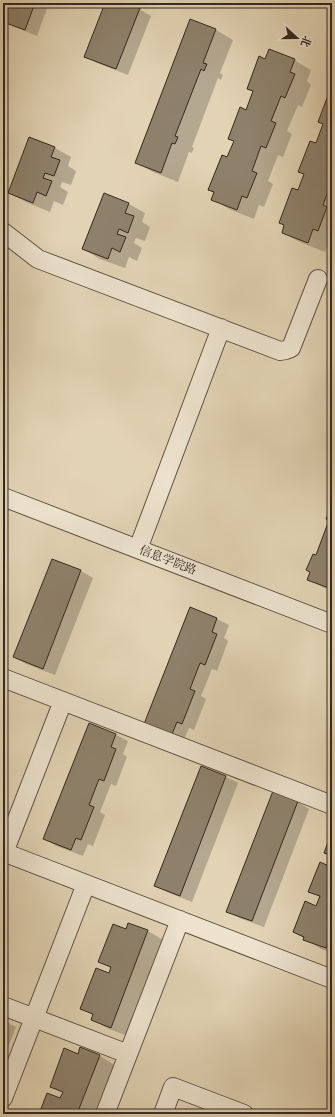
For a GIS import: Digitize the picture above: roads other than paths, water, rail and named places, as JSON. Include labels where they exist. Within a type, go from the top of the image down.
[{"type":"street","points":[[3,232],[38,259],[280,351],[291,348],[318,279]]},
{"type":"street","points":[[138,549],[221,328]]},
{"type":"street","name":"信息学院路","points":[[3,497],[332,624]]},
{"type":"street","points":[[3,678],[332,805]]},
{"type":"street","points":[[63,701],[3,853],[332,979]]},
{"type":"street","points":[[3,1098],[86,884]]},
{"type":"street","points":[[105,1114],[180,920]]},
{"type":"street","points":[[3,1006],[128,1054]]},
{"type":"street","points":[[163,1114],[173,1087],[244,1114]]}]
